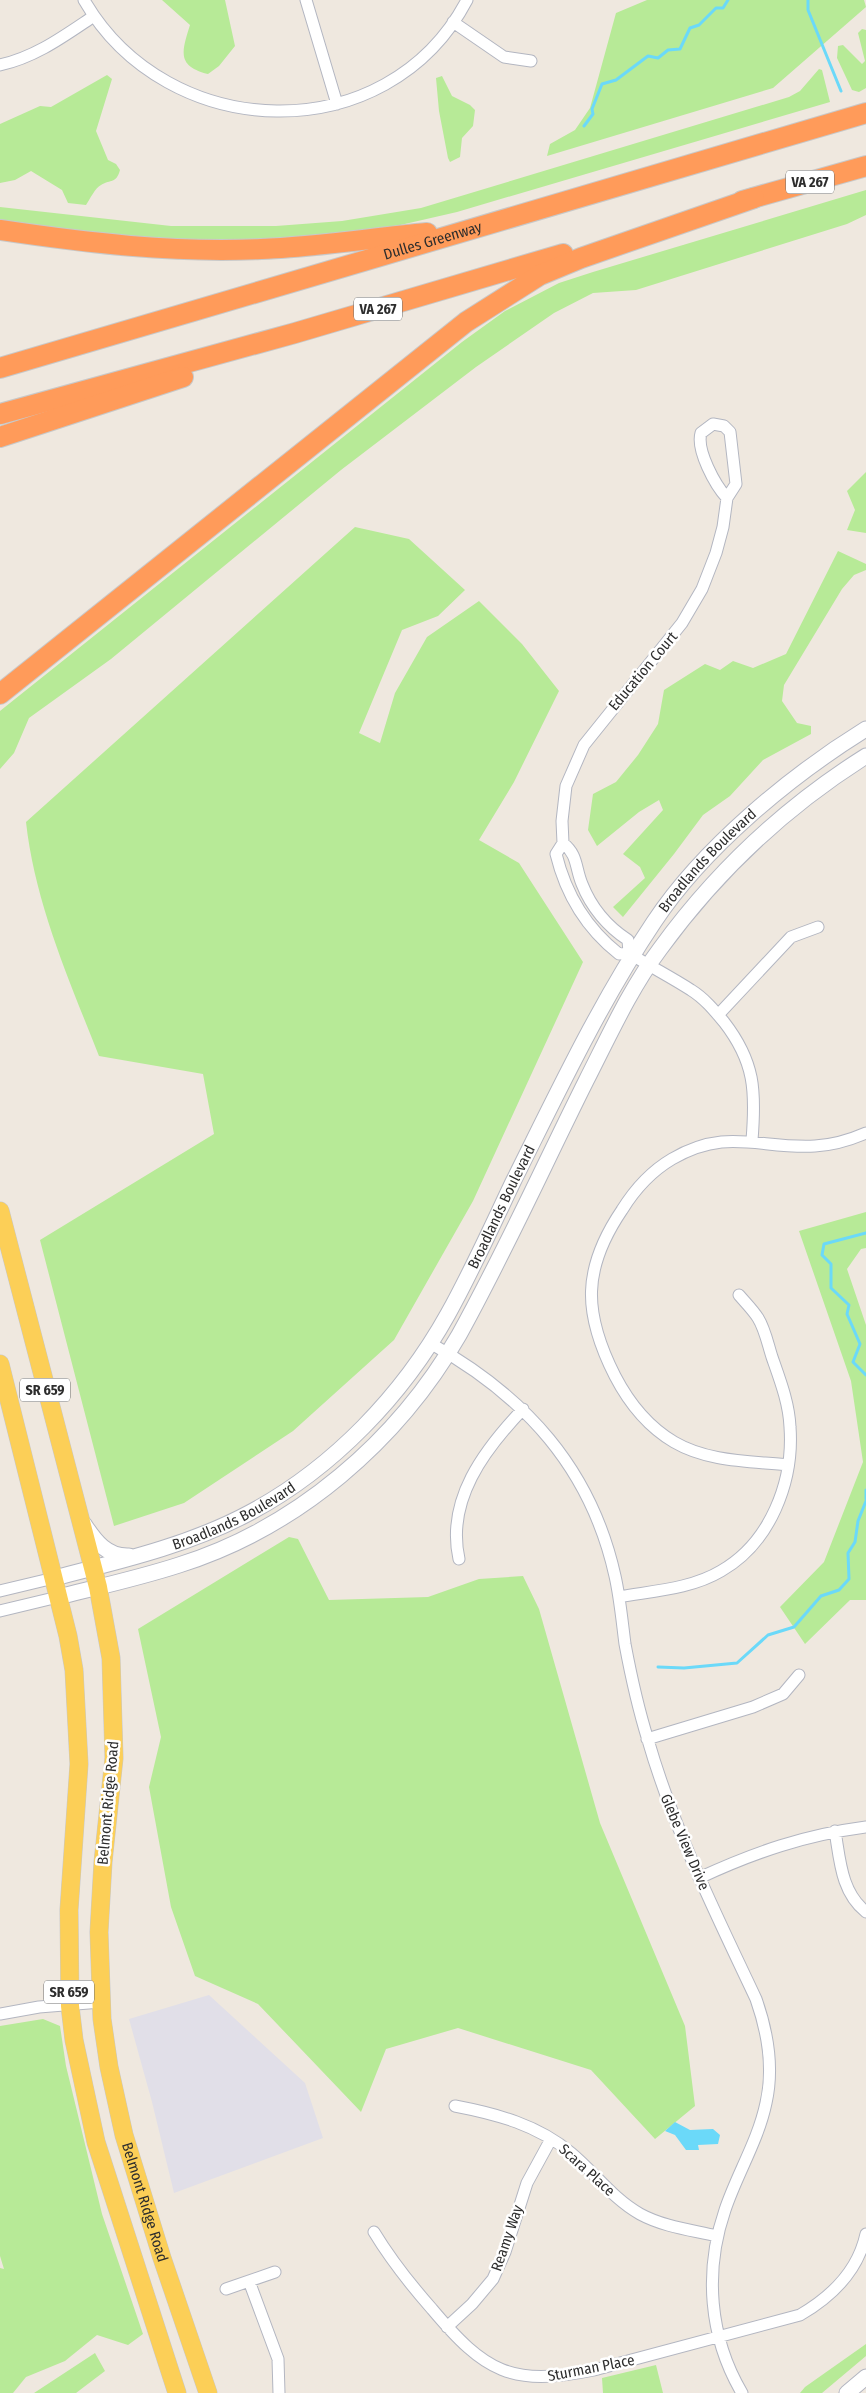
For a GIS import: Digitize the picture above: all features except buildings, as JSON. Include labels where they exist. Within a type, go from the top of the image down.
[{"type":"highway","name":"Dulles Greenway","points":[[0,368],[866,113]]},
{"type":"highway","name":"VA 267","points":[[0,414],[295,333],[866,166]]},
{"type":"highway","points":[[0,694],[466,322],[540,275],[581,258],[754,198]]},
{"type":"highway","points":[[0,237],[146,248],[260,249],[347,243],[476,228]]},
{"type":"highway","points":[[0,230],[75,242]]},
{"type":"highway","points":[[0,437],[255,354],[295,333]]},
{"type":"main road","name":"Broadlands Boulevard","points":[[54,1578],[141,1555],[188,1540],[245,1516],[308,1473],[361,1429],[385,1403],[430,1343],[463,1284],[556,1095],[631,954],[655,920],[678,891],[727,838],[794,780],[866,729]]},
{"type":"main road","name":"Broadlands Boulevard","points":[[58,1597],[179,1565],[211,1553],[268,1525],[312,1497],[353,1466],[378,1442],[404,1414],[448,1354],[479,1298],[622,1010],[660,948],[724,871],[790,810],[866,756]]},
{"type":"main road","name":"Belmont Ridge Road","points":[[0,1211],[98,1587],[111,1658],[114,1758],[103,1862],[99,1932],[101,2002],[109,2067],[122,2127],[162,2258],[208,2393]]},
{"type":"main road","name":"Belmont Ridge Road","points":[[0,1364],[54,1578],[74,1670],[79,1764],[69,1910],[70,2006],[83,2093],[96,2142],[177,2393]]},
{"type":"main road","points":[[79,1516],[92,1537],[105,1550],[122,1556],[141,1555]]},
{"type":"main road","points":[[847,2393],[866,2377]]},
{"type":"street","points":[[84,0],[94,16],[116,43],[147,71],[172,86],[201,99],[234,108],[268,112],[303,110],[337,104],[370,91],[402,72],[430,49],[453,22],[467,0]]},
{"type":"street","points":[[306,0],[337,104]]},
{"type":"street","points":[[0,65],[51,45],[94,16]]},
{"type":"street","points":[[453,22],[504,57],[531,61]]},
{"type":"street","name":"Education Court","points":[[564,843],[563,801],[572,767],[584,745],[664,647],[691,610],[716,553],[723,527],[727,498],[736,484],[730,432],[724,426],[713,424],[701,432],[700,443],[716,486],[727,498]]},
{"type":"street","points":[[631,954],[628,940],[607,923],[587,895],[573,851],[564,843],[556,854],[561,874],[574,905],[607,945],[619,954],[631,954],[693,991],[718,1015],[736,1038],[750,1069],[755,1103],[752,1140]]},
{"type":"street","points":[[718,1015],[791,937],[818,927]]},
{"type":"street","points":[[788,1465],[725,1459],[704,1454],[676,1443],[651,1425],[626,1398],[603,1353],[595,1330],[591,1306],[592,1276],[600,1249],[613,1223],[639,1186],[659,1168],[690,1150],[724,1141],[752,1140],[816,1146],[844,1141],[866,1133]]},
{"type":"street","points":[[618,1597],[689,1584],[721,1571],[737,1561],[760,1536],[778,1504],[788,1465],[790,1427],[783,1389],[759,1318],[739,1295]]},
{"type":"street","name":"Glebe View Drive","points":[[430,1343],[495,1385],[523,1409],[561,1452],[586,1495],[605,1539],[618,1597],[634,1688],[647,1740],[678,1830],[756,1999],[767,2038],[769,2081],[763,2115],[726,2209],[718,2236],[712,2279],[713,2304],[718,2338],[742,2393]]},
{"type":"street","points":[[459,1559],[455,1539],[460,1508],[468,1486],[497,1436],[523,1409]]},
{"type":"street","points":[[0,1591],[54,1578]]},
{"type":"street","points":[[0,1611],[58,1597]]},
{"type":"street","points":[[647,1740],[753,1707],[783,1694],[799,1675]]},
{"type":"street","points":[[699,1878],[777,1846],[835,1831],[866,1827]]},
{"type":"street","points":[[835,1831],[845,1882],[856,1903],[866,1912]]},
{"type":"street","points":[[0,2014],[39,2007],[101,2002]]},
{"type":"street","name":"Scara Place","points":[[456,2106],[515,2120],[551,2139],[588,2168],[611,2193],[641,2214],[657,2222],[718,2236]]},
{"type":"street","name":"Reamy Way","points":[[447,2327],[472,2304],[493,2279],[505,2252],[527,2183],[551,2139]]},
{"type":"street","name":"Sturman Place","points":[[374,2232],[402,2274],[463,2344],[492,2366],[523,2376],[541,2378],[560,2377],[594,2370],[786,2320],[815,2306],[834,2290],[851,2270],[866,2234]]},
{"type":"street","points":[[226,2289],[275,2272]]},
{"type":"street","points":[[249,2281],[278,2359],[279,2393]]},
{"type":"shaded area","points":[[209,1995],[305,2083],[323,2138],[174,2193],[129,2019]]},
{"type":"green space","points":[[162,0],[225,0],[235,46],[219,66],[208,74],[198,71],[186,62],[184,50],[190,25]]},
{"type":"green space","points":[[647,0],[864,0],[866,7],[773,88],[547,156],[550,144],[575,130],[590,108],[616,13]]},
{"type":"green space","points":[[862,29],[866,30],[866,88],[859,92],[852,90],[837,58],[838,46],[843,45],[862,64],[865,61],[858,33]]},
{"type":"green space","points":[[819,69],[822,70],[830,102],[457,212],[383,229],[239,243],[147,242],[0,220],[0,207],[171,226],[276,226],[342,221],[421,208],[789,97],[800,91]]},
{"type":"green space","points":[[107,75],[112,79],[96,131],[108,160],[116,164],[120,170],[117,177],[99,186],[86,205],[68,203],[62,190],[31,171],[15,180],[0,183],[0,124],[40,106],[51,107]]},
{"type":"green space","points":[[442,76],[452,96],[470,105],[475,110],[473,126],[462,138],[460,157],[450,162],[439,111],[436,78]]},
{"type":"green space","points":[[866,190],[866,215],[847,224],[636,290],[593,293],[554,313],[476,367],[341,470],[111,659],[29,718],[14,753],[0,769],[0,711],[462,342],[505,311],[559,283]]},
{"type":"green space","points":[[866,472],[866,533],[847,530],[855,510],[847,491]]},
{"type":"green space","points":[[355,527],[409,539],[465,590],[438,616],[402,630],[359,733],[380,743],[395,693],[427,637],[479,601],[522,644],[559,691],[514,782],[479,840],[519,863],[583,962],[473,1201],[394,1340],[293,1431],[184,1503],[114,1526],[40,1240],[214,1134],[203,1074],[99,1056],[65,970],[45,912],[30,852],[26,822]]},
{"type":"green space","points":[[838,551],[866,564],[866,570],[854,575],[842,589],[784,685],[782,701],[797,723],[811,726],[811,734],[763,760],[730,796],[703,815],[623,917],[613,907],[645,878],[640,867],[623,854],[663,810],[659,800],[639,812],[597,846],[588,830],[593,794],[616,782],[638,755],[658,724],[664,690],[705,664],[720,670],[733,661],[753,668],[786,654]]},
{"type":"green space","points":[[866,1212],[866,1248],[861,1249],[847,1269],[866,1325],[866,1600],[850,1600],[805,1644],[780,1607],[824,1562],[863,1462],[851,1381],[799,1231]]},
{"type":"green space","points":[[289,1537],[298,1539],[329,1600],[428,1597],[479,1579],[523,1576],[539,1609],[600,1823],[685,2026],[695,2106],[655,2139],[591,2070],[458,2028],[386,2049],[361,2112],[258,2004],[195,1976],[171,1907],[149,1787],[161,1737],[138,1629]]},
{"type":"green space","points":[[43,2019],[60,2026],[66,2066],[102,2214],[143,2334],[128,2345],[97,2335],[65,2361],[26,2377],[13,2393],[0,2393],[0,2268],[4,2269],[0,2256],[0,2026]]},
{"type":"green space","points":[[866,2344],[866,2356],[822,2393],[800,2393],[805,2387]]},
{"type":"green space","points":[[95,2353],[105,2371],[76,2393],[34,2393]]},
{"type":"green space","points":[[656,2365],[663,2393],[603,2393],[602,2378]]},
{"type":"water","points":[[675,2122],[690,2130],[713,2129],[720,2135],[718,2144],[698,2145],[699,2150],[686,2150],[675,2135],[665,2131]]},
{"type":"waterway","points":[[584,126],[593,114],[592,109],[602,84],[616,80],[648,56],[658,58],[668,50],[680,49],[690,28],[699,25],[716,8],[723,8],[728,0]]},
{"type":"waterway","points":[[808,0],[808,10],[841,91]]},
{"type":"waterway","points":[[866,1233],[824,1244],[822,1255],[831,1264],[831,1288],[849,1305],[847,1314],[860,1344],[853,1362],[866,1375]]},
{"type":"waterway","points":[[866,1490],[866,1499]]},
{"type":"waterway","points":[[658,1667],[684,1668],[737,1663],[768,1635],[794,1627],[821,1596],[839,1590],[849,1579],[848,1553],[855,1542],[858,1521],[866,1501]]}]
